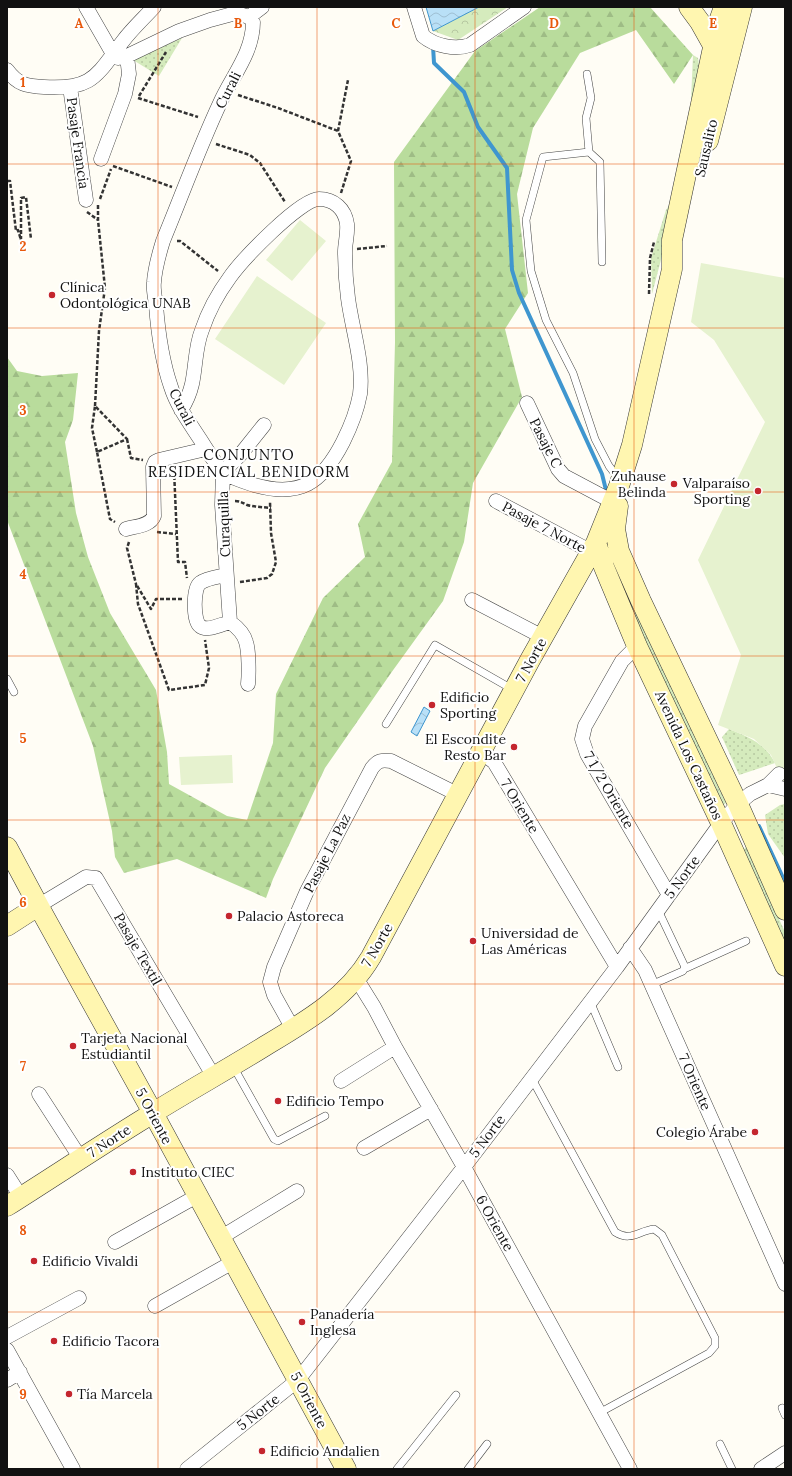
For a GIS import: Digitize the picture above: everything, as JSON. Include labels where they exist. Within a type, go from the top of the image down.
[{"type":"main road","points":[[689,7],[700,22],[714,47]]},
{"type":"main road","name":"Sausalito","points":[[672,269],[672,240],[714,47],[726,14]]},
{"type":"main road","name":"Sausalito","points":[[594,548],[618,489],[632,445],[672,269],[684,242],[726,14]]},
{"type":"main road","name":"Sausalito","points":[[618,489],[615,529],[619,551]]},
{"type":"main road","points":[[594,548],[609,544],[619,551]]},
{"type":"main road","name":"7 Norte","points":[[14,1202],[153,1113],[233,1066],[324,1009],[356,978],[372,957],[480,752],[594,548]]},
{"type":"main road","name":"Avenida Los Castaños","points":[[594,548],[721,823],[785,966]]},
{"type":"main road","name":"Avenida Los Castaños","points":[[619,551],[641,601],[738,804],[785,910]]},
{"type":"main road","name":"5 Oriente","points":[[7,847],[346,1469]]},
{"type":"main road","points":[[7,926],[38,906]]},
{"type":"street","points":[[86,7],[113,54],[118,58],[127,56],[179,32],[210,20],[236,13],[249,17],[262,7]]},
{"type":"street","points":[[414,7],[421,33],[426,38],[447,46],[466,46],[524,7]]},
{"type":"street","points":[[689,7],[703,17],[726,14]]},
{"type":"street","points":[[7,70],[18,81],[26,86],[76,86],[90,80],[98,74],[127,35],[149,9]]},
{"type":"street","name":"Curali","points":[[223,472],[181,410],[171,387],[162,353],[154,283],[163,241],[221,101],[250,46],[253,32],[253,22],[249,17]]},
{"type":"street","points":[[109,161],[129,74],[127,56]]},
{"type":"street","name":"Pasaje Francia","points":[[70,86],[86,200]]},
{"type":"street","points":[[181,410],[188,398],[192,384],[198,342],[202,330],[228,280],[248,256],[292,213],[312,200],[328,200],[337,204],[347,223],[345,250],[348,298],[360,372],[360,394],[356,411],[334,460],[324,473],[305,486],[288,489],[268,489],[223,472],[240,455],[264,425]]},
{"type":"street","name":"Pasaje C","points":[[527,403],[558,469],[564,476],[618,489]]},
{"type":"street","points":[[126,528],[149,523],[154,516],[153,467],[155,462],[206,448]]},
{"type":"street","name":"Curaquilla","points":[[223,472],[222,505],[231,579],[230,622]]},
{"type":"street","name":"Pasaje 7 Norte","points":[[496,501],[594,548]]},
{"type":"street","name":"Curaquilla","points":[[197,585],[204,580],[231,579]]},
{"type":"street","points":[[197,585],[195,589],[196,622],[203,628],[210,628],[230,622],[238,628],[246,642],[249,678],[248,684]]},
{"type":"street","points":[[472,600],[543,637]]},
{"type":"street","name":"7 1/2 Oriente","points":[[638,646],[622,660],[585,726],[582,740],[587,754],[669,894]]},
{"type":"street","name":"7 Oriente","points":[[480,752],[494,762],[616,967]]},
{"type":"street","name":"Pasaje La Paz","points":[[293,1029],[274,995],[270,982],[274,967],[307,890],[372,768],[377,762],[382,760],[391,761],[459,794]]},
{"type":"street","name":"5 Norte","points":[[186,1469],[298,1380],[464,1167],[616,967],[721,823],[738,804],[750,794],[768,785],[782,773]]},
{"type":"street","points":[[768,785],[785,789]]},
{"type":"street","name":"Pasaje Textil","points":[[38,906],[86,877],[96,878],[214,1077]]},
{"type":"street","name":"7 Oriente","points":[[630,948],[645,970],[785,1284]]},
{"type":"street","name":"6 Oriente","points":[[356,978],[374,1006],[464,1167],[630,1469]]},
{"type":"street","points":[[341,1081],[396,1047]]},
{"type":"street","points":[[39,1094],[81,1159]]},
{"type":"street","points":[[364,1148],[431,1109]]},
{"type":"street","points":[[7,1175],[14,1202]]},
{"type":"street","points":[[220,1238],[297,1191]]},
{"type":"street","points":[[115,1242],[197,1196]]},
{"type":"street","points":[[155,1306],[233,1262]]},
{"type":"street","points":[[7,1337],[79,1298]]},
{"type":"street","points":[[7,1350],[72,1469]]},
{"type":"street","points":[[7,1380],[20,1372]]},
{"type":"street","points":[[761,1469],[785,1453]]},
{"type":"lane","points":[[587,74],[592,98],[586,118],[589,152],[600,162],[602,262]]},
{"type":"lane","points":[[589,152],[544,157],[526,220],[531,271],[546,320],[573,373],[595,439],[609,466],[618,489]]},
{"type":"lane","points":[[386,724],[434,645],[514,690]]},
{"type":"lane","points":[[7,679],[14,692]]},
{"type":"lane","points":[[658,910],[685,967],[684,969]]},
{"type":"lane","points":[[651,984],[746,941]]},
{"type":"lane","points":[[590,1001],[618,1067]]},
{"type":"lane","points":[[233,1066],[274,1139],[278,1141],[325,1116]]},
{"type":"lane","points":[[531,1078],[615,1232],[628,1237],[654,1229],[662,1235],[715,1338],[715,1346],[709,1353],[599,1413]]},
{"type":"lane","points":[[397,1469],[456,1395]]},
{"type":"lane","points":[[468,1469],[487,1444]]},
{"type":"lane","points":[[720,1444],[732,1469]]},
{"type":"path","points":[[136,104],[138,98],[179,32]]},
{"type":"path","points":[[337,204],[351,161],[338,131],[348,80]]},
{"type":"path","points":[[221,101],[239,95],[338,131]]},
{"type":"path","points":[[138,98],[212,122]]},
{"type":"path","points":[[200,150],[216,144],[250,155],[260,163],[292,213]]},
{"type":"path","points":[[184,191],[109,161],[98,204],[98,220],[105,288],[99,331],[95,406],[92,428],[110,519],[126,528],[132,536],[127,548],[136,584],[138,604],[169,690],[205,685],[209,668],[203,628]]},
{"type":"path","points":[[7,181],[10,181],[16,231],[18,230],[21,240],[21,198],[26,197],[31,239]]},
{"type":"path","points":[[163,241],[180,241],[228,280]]},
{"type":"path","points":[[345,250],[387,246]]},
{"type":"path","points":[[95,406],[127,439],[131,458]]},
{"type":"path","points":[[97,452],[127,439]]},
{"type":"path","points":[[174,470],[178,562],[185,562],[188,583],[197,585]]},
{"type":"path","points":[[231,579],[267,578],[272,574],[276,562],[271,533],[268,489]]},
{"type":"path","points":[[136,584],[151,609],[156,599],[195,599]]},
{"type":"green space","points":[[479,7],[508,7],[458,40],[433,31]]},
{"type":"green space","points":[[540,7],[650,7],[693,55],[674,84],[636,30],[580,53],[533,128],[517,194],[528,293],[505,329],[522,397],[473,483],[464,542],[443,601],[325,768],[273,879],[266,898],[177,859],[124,873],[115,857],[112,831],[93,746],[7,520],[7,357],[17,371],[42,376],[78,373],[73,420],[65,442],[76,513],[88,557],[110,613],[156,690],[167,752],[169,784],[227,816],[247,820],[273,743],[276,694],[323,598],[365,557],[358,524],[392,462],[395,342],[394,162],[475,51]]},
{"type":"green space","points":[[182,38],[159,76],[133,60]]},
{"type":"green space","points":[[693,55],[698,58],[699,74],[697,85],[691,100]]},
{"type":"green space","points":[[674,198],[677,199],[652,294],[651,258],[666,210]]},
{"type":"green space","points":[[300,220],[326,241],[292,281],[266,260]]},
{"type":"green space","name":"Valparaíso Sporting","points":[[701,263],[785,278],[785,786],[771,755],[754,739],[718,725],[741,655],[698,560],[765,422],[714,340],[691,322]]},
{"type":"green space","points":[[257,276],[326,323],[284,385],[215,339]]},
{"type":"green space","points":[[617,565],[726,803],[721,807],[611,566]]},
{"type":"green space","points":[[729,729],[749,738],[761,746],[771,756],[775,763],[739,775],[722,737]]},
{"type":"green space","points":[[232,755],[233,783],[181,785],[179,757]]},
{"type":"green space","points":[[785,804],[785,858],[768,834],[765,815],[780,805]]},
{"type":"green space","points":[[746,847],[785,932],[785,949],[741,852]]},
{"type":"water","points":[[426,7],[479,7],[433,31]]},
{"type":"water","points":[[424,707],[430,711],[417,736],[411,732]]},
{"type":"waterway","points":[[433,46],[434,63],[464,92],[478,127],[507,168],[512,270],[519,293],[602,474],[606,490]]},
{"type":"waterway","points":[[759,826],[785,882]]},
{"type":"place","name":"Clínica Odontológica UNAB","points":[[52,295]]},
{"type":"place","name":"Zuhause Belinda","points":[[674,484]]},
{"type":"place","name":"Valparaíso Sporting","points":[[758,491]]},
{"type":"place","name":"Edificio Sporting","points":[[432,705]]},
{"type":"place","name":"El Escondite Resto Bar","points":[[514,747]]},
{"type":"place","name":"Palacio Astoreca","points":[[229,916]]},
{"type":"place","name":"Universidad de Las Américas","points":[[473,941]]},
{"type":"place","name":"Tarjeta Nacional Estudiantil","points":[[73,1046]]},
{"type":"place","name":"Edificio Tempo","points":[[278,1101]]},
{"type":"place","name":"Colegio Árabe","points":[[755,1132]]},
{"type":"place","name":"Instituto CIEC","points":[[133,1172]]},
{"type":"place","name":"Edificio Vivaldi","points":[[34,1261]]},
{"type":"place","name":"Panadería Inglesa","points":[[302,1322]]},
{"type":"place","name":"Edificio Tacora","points":[[54,1341]]},
{"type":"place","name":"Tía Marcela","points":[[69,1394]]},
{"type":"place","name":"Edificio Andalien","points":[[262,1451]]},
{"type":"district","name":"CONJUNTO RESIDENCIAL BENIDORM","points":[[249,462]]}]
